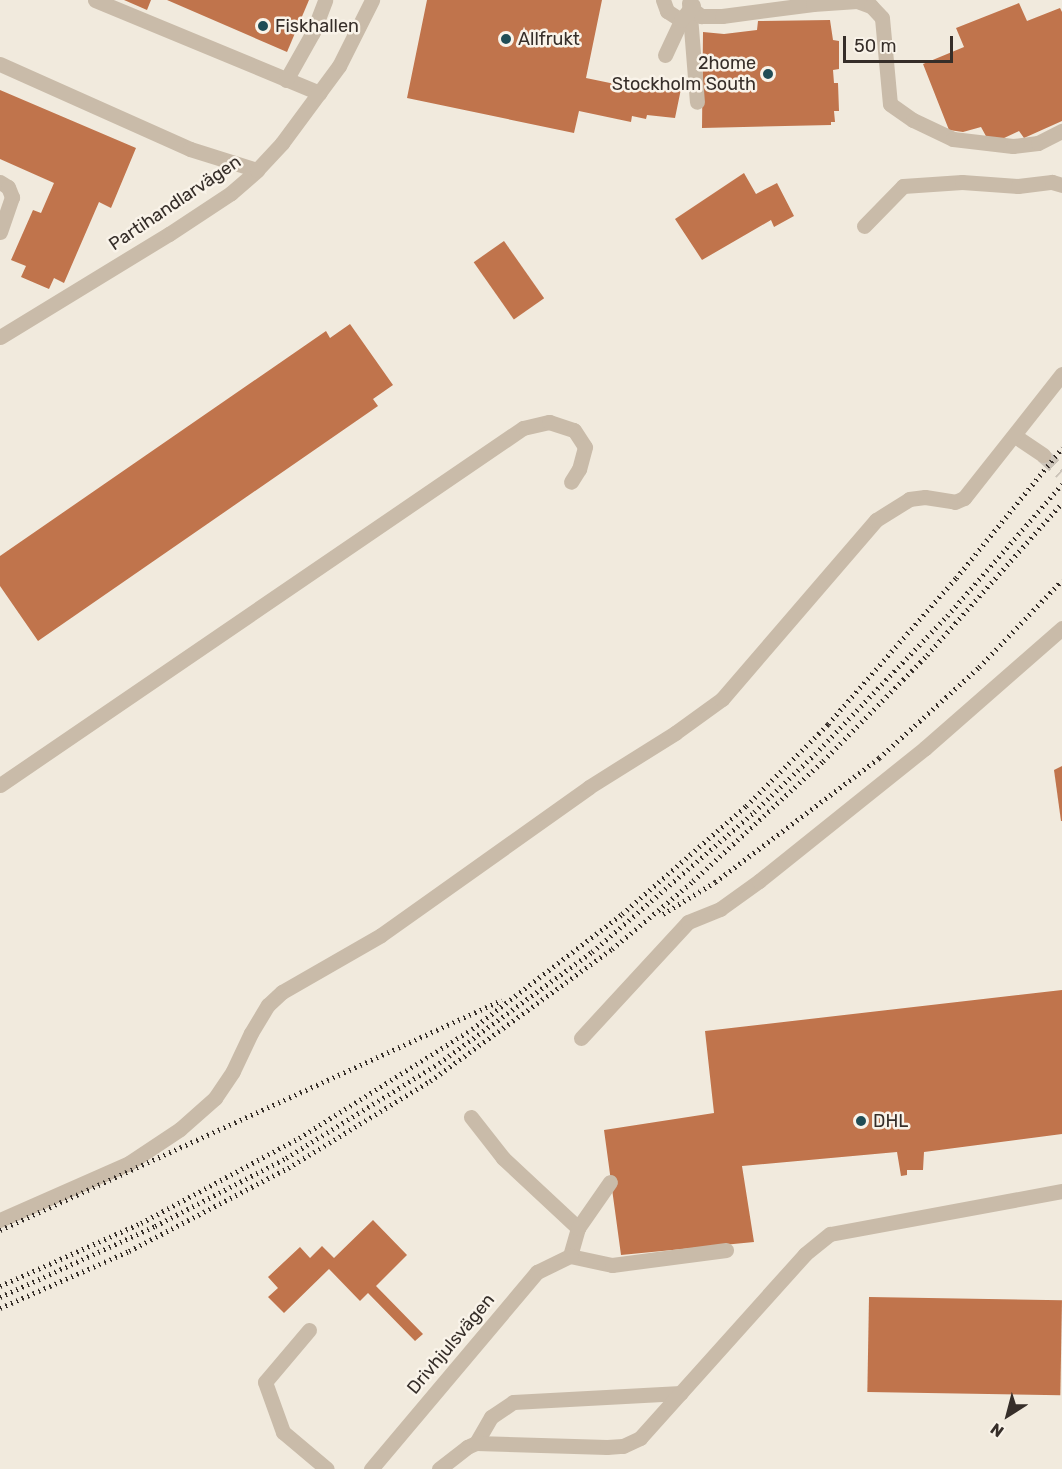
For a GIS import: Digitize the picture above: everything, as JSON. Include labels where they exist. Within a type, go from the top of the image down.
[{"type":"street","points":[[95,0],[319,93]]},
{"type":"street","points":[[286,80],[313,32],[325,0]]},
{"type":"street","name":"Partihandlarvägen","points":[[1,335],[170,234],[231,193],[257,170],[339,66],[372,0]]},
{"type":"street","points":[[663,0],[667,11],[689,7],[701,16],[857,1],[871,6],[882,18],[890,104],[913,120],[953,139],[1013,146],[1038,143],[1062,131]]},
{"type":"street","points":[[665,55],[689,7]]},
{"type":"street","points":[[689,7],[697,102]]},
{"type":"street","points":[[0,64],[190,149],[257,170]]},
{"type":"street","points":[[0,182],[8,187],[12,197],[0,232]]},
{"type":"street","points":[[864,226],[903,186],[962,182],[1018,186],[1052,182],[1062,185]]},
{"type":"street","points":[[0,1220],[129,1163],[180,1129],[215,1098],[233,1071],[268,1005],[282,992],[381,935],[589,787],[675,733],[722,699],[876,520],[909,499],[925,497],[955,501],[964,498],[1062,374]]},
{"type":"street","points":[[0,785],[523,428],[549,422],[574,430],[585,447],[579,469],[571,482]]},
{"type":"street","points":[[1015,436],[1043,455]]},
{"type":"street","points":[[581,1038],[688,922],[720,909],[759,881],[925,748],[1062,628]]},
{"type":"street","points":[[471,1117],[503,1158],[578,1228]]},
{"type":"street","points":[[610,1182],[578,1228],[570,1257],[612,1264],[726,1250]]},
{"type":"street","points":[[439,1469],[467,1447],[476,1443],[623,1446],[640,1438],[805,1254],[830,1234],[1062,1191]]},
{"type":"street","name":"Drivhjulsvägen","points":[[371,1469],[537,1272],[570,1257]]},
{"type":"street","points":[[309,1330],[265,1382],[283,1432],[327,1469]]},
{"type":"street","points":[[476,1443],[492,1418],[513,1402],[681,1393]]},
{"type":"building","points":[[124,0],[151,0],[147,10]]},
{"type":"building","name":"Fiskhallen","points":[[167,0],[309,0],[287,52]]},
{"type":"building","name":"Allfrukt","points":[[427,0],[602,0],[586,78],[639,89],[640,85],[651,87],[653,82],[665,85],[665,81],[682,84],[675,118],[647,115],[646,119],[632,116],[631,122],[579,111],[574,133],[407,98]]},
{"type":"building","points":[[1019,3],[1027,21],[1060,8],[1062,12],[1062,121],[1024,138],[1019,131],[1002,139],[987,138],[981,127],[963,132],[949,130],[923,64],[964,47],[956,28]]},
{"type":"building","name":"2home Stockholm South","points":[[830,20],[833,40],[839,41],[839,69],[833,70],[834,83],[838,83],[839,111],[834,111],[835,122],[831,122],[831,125],[702,128],[703,32],[724,34],[757,30],[758,21]]},
{"type":"building","points":[[0,90],[136,148],[111,208],[99,202],[64,283],[54,278],[49,289],[21,277],[26,266],[11,260],[33,210],[41,213],[54,183],[0,159]]},
{"type":"building","points":[[744,173],[756,194],[777,183],[794,216],[774,227],[771,220],[702,260],[675,219]]},
{"type":"building","points":[[504,241],[544,298],[514,320],[474,262]]},
{"type":"building","points":[[350,324],[393,385],[373,399],[378,406],[38,641],[0,586],[0,556],[326,331],[330,338]]},
{"type":"building","points":[[1062,766],[1062,821],[1061,821],[1054,770]]},
{"type":"building","name":"DHL","points":[[1062,990],[1062,1134],[924,1152],[923,1170],[907,1170],[907,1175],[901,1176],[897,1152],[742,1166],[754,1242],[621,1255],[604,1130],[714,1113],[705,1031]]},
{"type":"building","points":[[373,1220],[407,1255],[376,1286],[423,1334],[415,1341],[368,1293],[360,1301],[329,1269],[284,1313],[268,1297],[278,1288],[268,1277],[300,1247],[310,1258],[322,1246],[334,1258]]},
{"type":"building","points":[[869,1297],[1062,1300],[1060,1395],[867,1392]]},
{"type":"tunnel","points":[[1043,455],[1062,472]]},
{"type":"railway","points":[[0,1286],[141,1223],[299,1138],[472,1029],[622,914],[746,806],[828,724],[956,578],[1062,448]]},
{"type":"railway","points":[[0,1297],[155,1226],[286,1158],[439,1063],[592,952],[754,812],[815,754],[947,616],[1062,484]]},
{"type":"railway","points":[[0,1308],[129,1251],[288,1168],[430,1081],[612,949],[693,881],[823,761],[927,655],[1062,503]]},
{"type":"railway","points":[[663,914],[715,882],[879,758],[979,667],[1062,580]]},
{"type":"railway","points":[[0,1230],[502,1000]]},
{"type":"place","name":"Fiskhallen","points":[[263,26]]},
{"type":"place","name":"Allfrukt","points":[[506,39]]},
{"type":"place","name":"2home Stockholm South","points":[[768,74]]},
{"type":"place","name":"DHL","points":[[861,1121]]}]
